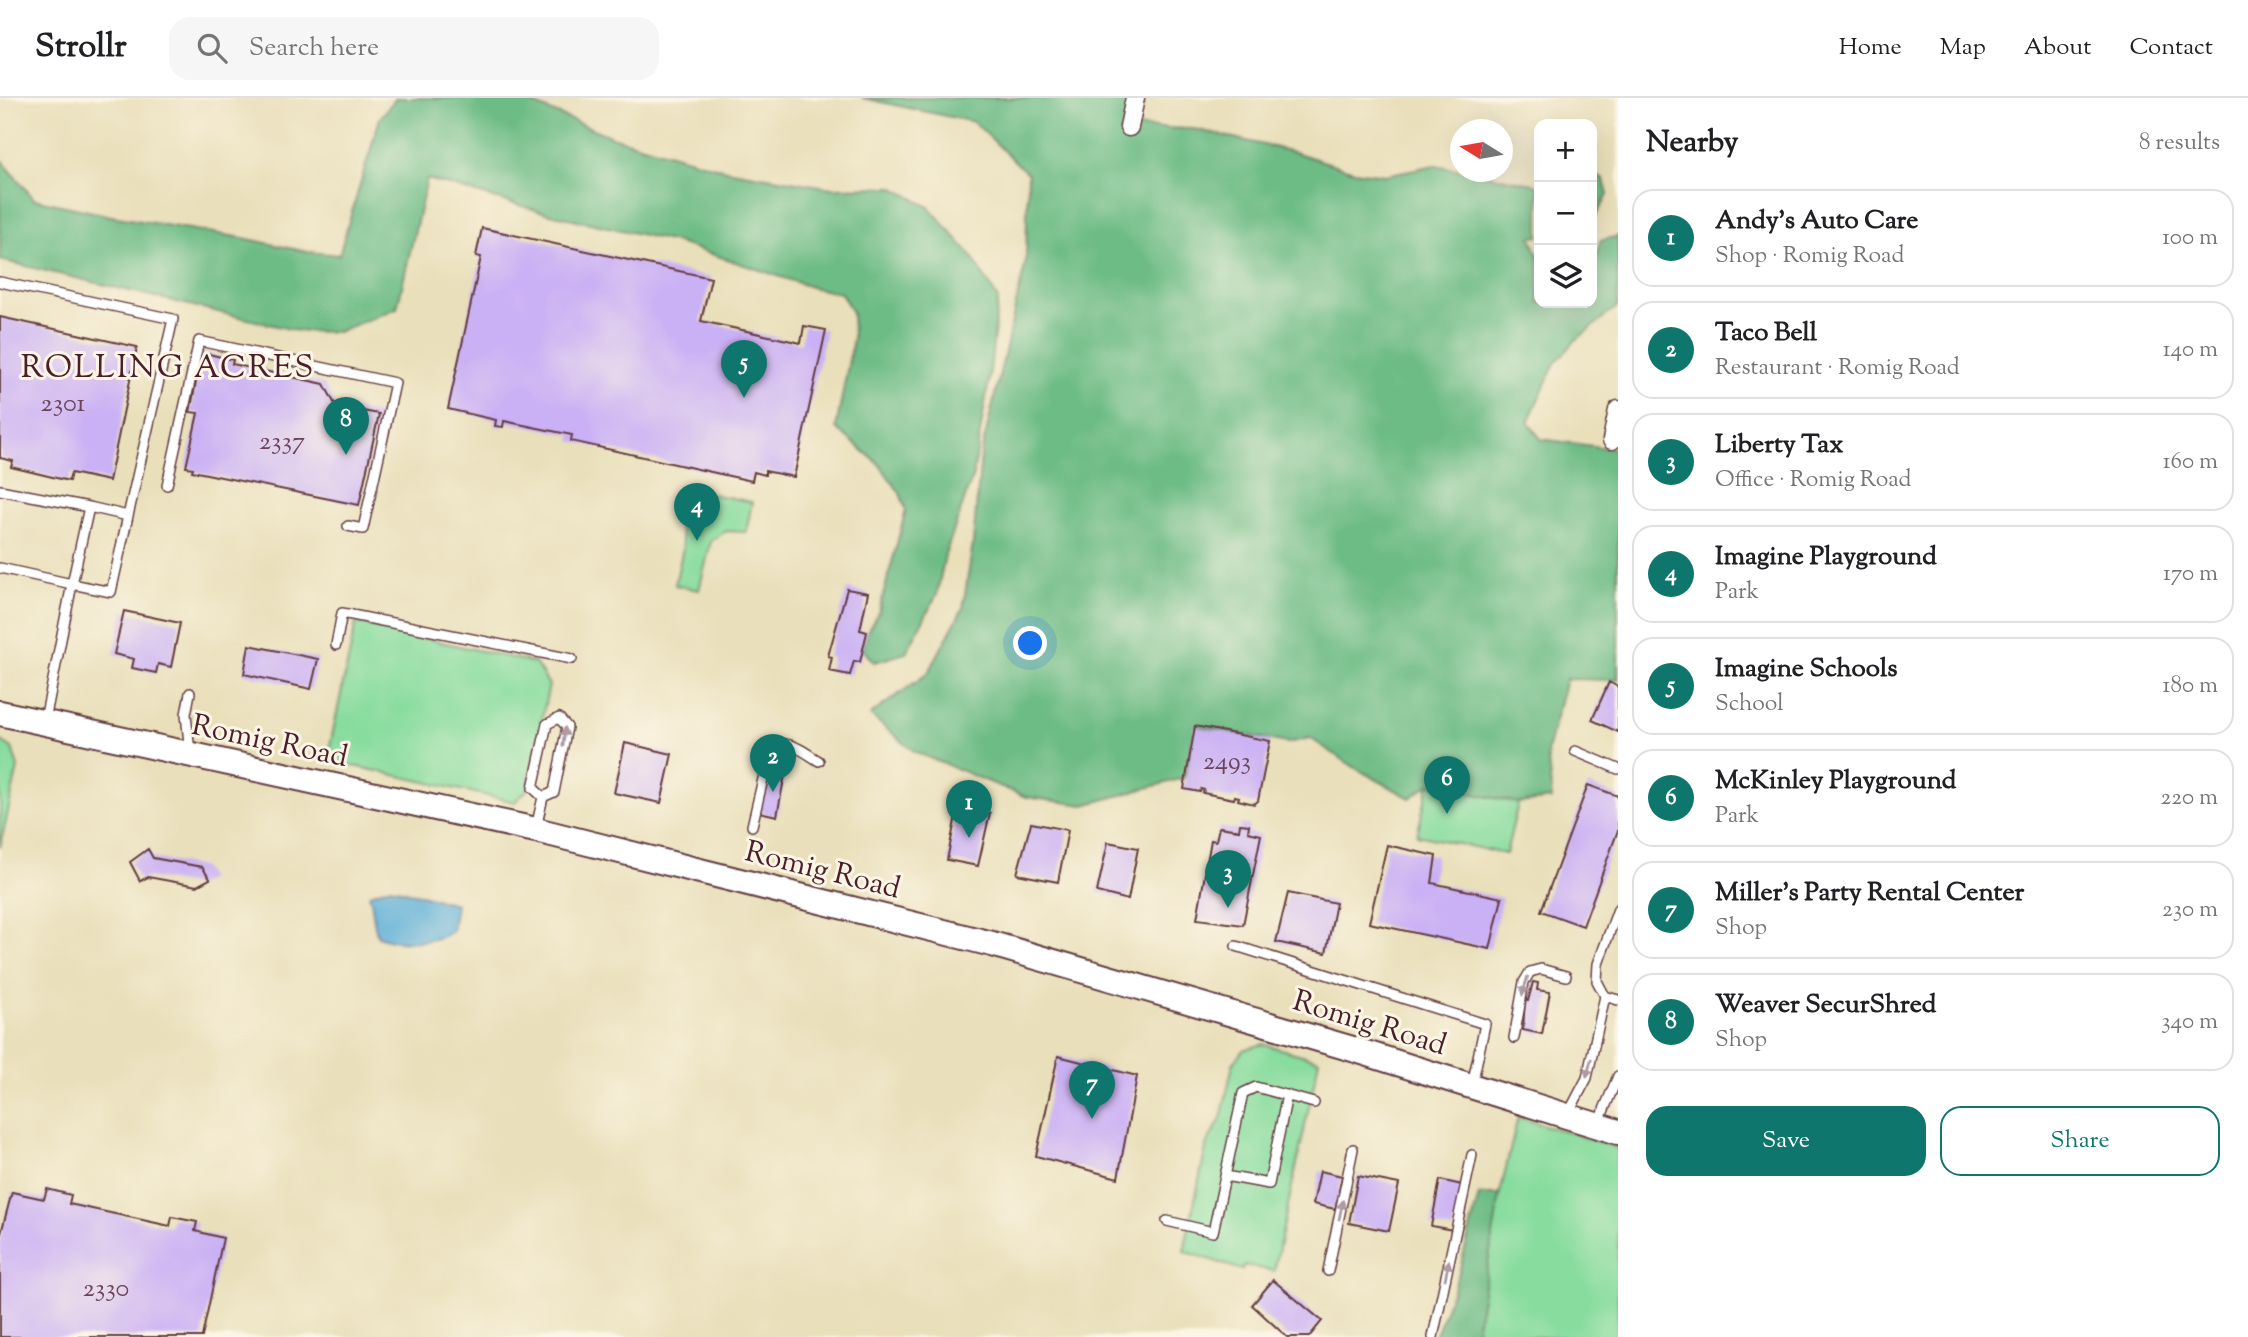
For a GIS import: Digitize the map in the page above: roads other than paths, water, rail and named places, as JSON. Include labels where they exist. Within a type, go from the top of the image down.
[{"type":"street","points":[[1129,127],[1135,98]]},
{"type":"street","points":[[1612,440],[1618,410]]},
{"type":"street","name":"Romig Road","points":[[0,713],[536,830],[992,944],[1472,1086],[1607,1129]]},
{"type":"lane","points":[[0,282],[173,319],[111,592],[0,568]]},
{"type":"lane","points":[[167,485],[199,341],[395,383],[363,529],[348,526]]},
{"type":"lane","points":[[0,490],[128,516]]},
{"type":"lane","points":[[44,722],[89,507]]},
{"type":"lane","points":[[336,645],[342,613],[572,659]]},
{"type":"lane","points":[[190,692],[186,714],[190,755]]},
{"type":"lane","points":[[559,718],[567,727],[554,792],[543,797],[533,788],[547,724],[559,718]]},
{"type":"lane","points":[[752,826],[767,754],[773,746],[787,743],[819,761]]},
{"type":"lane","points":[[1575,751],[1618,769]]},
{"type":"lane","points":[[536,830],[543,797]]},
{"type":"lane","points":[[1567,1116],[1587,1078],[1605,996],[1597,981],[1598,964],[1618,909]]},
{"type":"lane","points":[[1236,946],[1485,1024],[1472,1086]]},
{"type":"lane","points":[[1514,1038],[1524,982],[1530,972],[1541,969],[1566,976]]},
{"type":"lane","points":[[1605,996],[1618,1000]]},
{"type":"lane","points":[[1607,1129],[1618,1076]]},
{"type":"lane","points":[[1167,1222],[1213,1232],[1243,1093],[1256,1087],[1314,1103]]},
{"type":"lane","points":[[1225,1176],[1269,1184],[1287,1095]]},
{"type":"lane","points":[[1328,1270],[1353,1149]]},
{"type":"lane","points":[[1433,1337],[1472,1155]]},
{"type":"water","points":[[390,887],[456,904],[452,931],[436,938],[416,941],[378,936],[369,894]]},
{"type":"place","name":"Imagine Schools","points":[[744,398]]},
{"type":"place","name":"Weaver SecurShred","points":[[346,455]]},
{"type":"place","name":"Imagine Playground","points":[[697,541]]},
{"type":"place","name":"Taco Bell","points":[[773,792]]},
{"type":"place","name":"McKinley Playground","points":[[1447,814]]},
{"type":"place","name":"Andy's Auto Care","points":[[969,838]]},
{"type":"place","name":"Liberty Tax","points":[[1228,908]]},
{"type":"place","name":"Miller's Party Rental Center","points":[[1092,1119]]},
{"type":"district","name":"ROLLING ACRES","points":[[168,366]]}]
